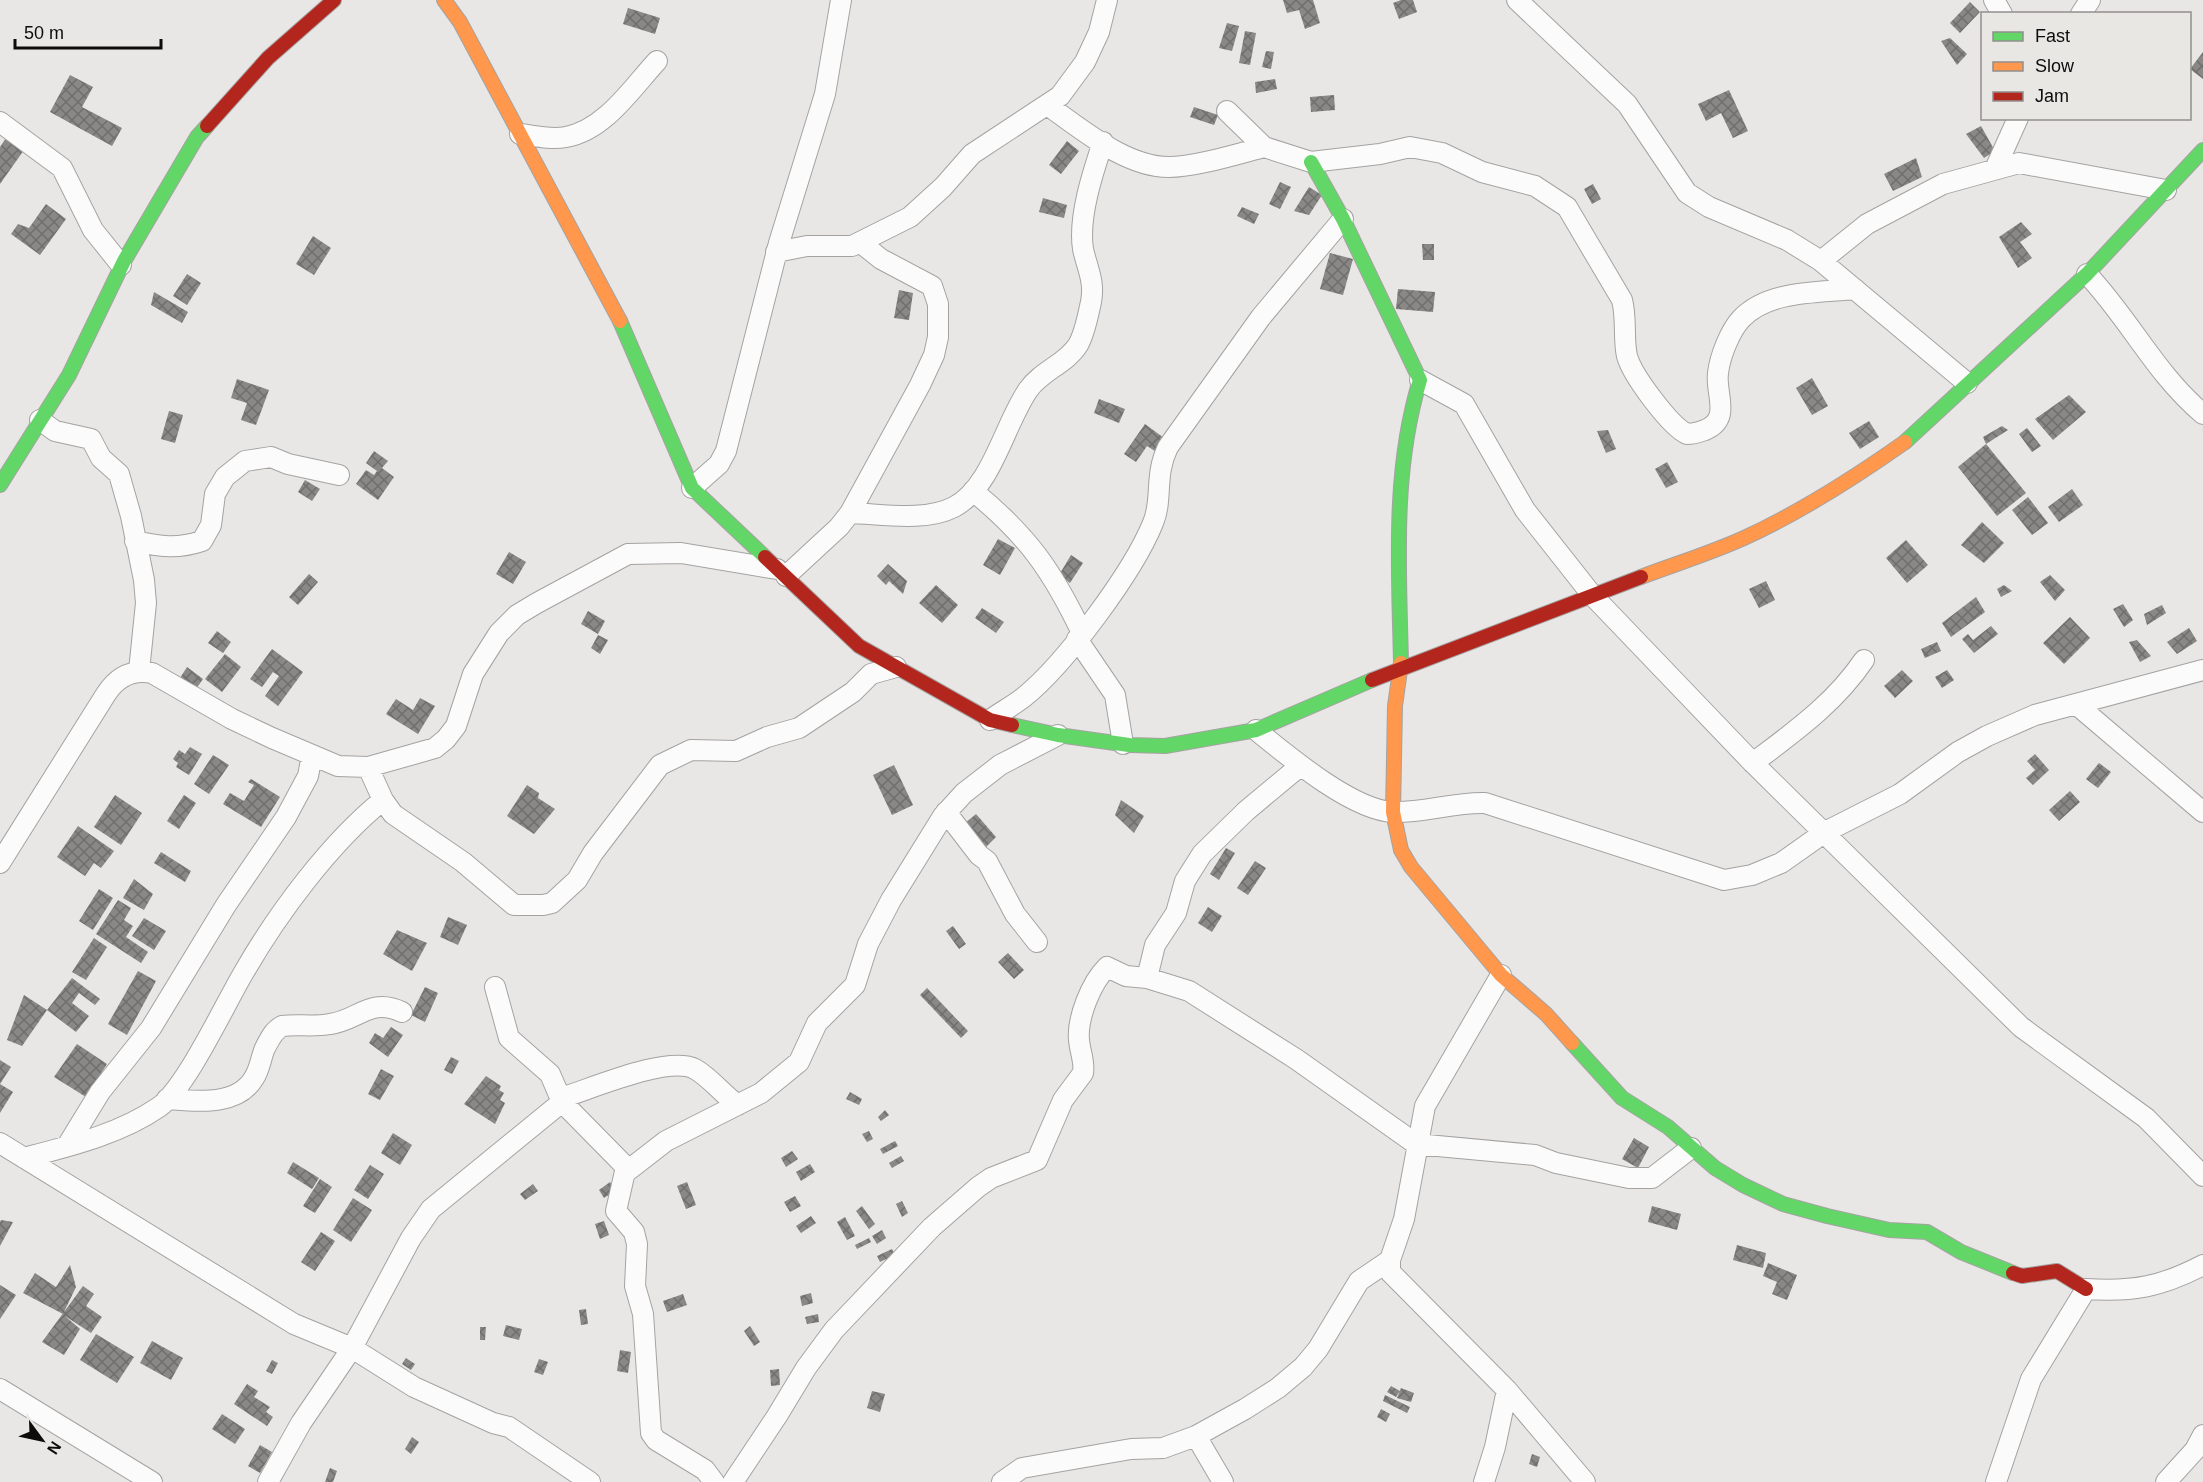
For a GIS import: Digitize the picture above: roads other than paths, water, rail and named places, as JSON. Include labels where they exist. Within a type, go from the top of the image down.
[{"type":"street","points":[[0,485],[69,375],[121,265],[197,137],[268,58],[334,0]]},
{"type":"street","points":[[444,0],[460,22],[620,322],[692,488],[859,646],[990,720],[1058,735],[1123,744],[1165,746],[1256,730],[1401,668],[1743,538],[1805,507],[1858,475],[1908,439],[2087,274],[2203,150]]},
{"type":"street","points":[[692,488],[719,464],[726,451],[776,252],[825,94],[841,0]]},
{"type":"street","points":[[776,252],[807,246],[852,246],[910,217],[943,187],[972,154],[1060,96],[1085,62],[1099,32],[1107,0]]},
{"type":"street","points":[[1517,0],[1627,104],[1687,193],[1709,207],[1787,240],[1821,261],[1967,383]]},
{"type":"street","points":[[520,134],[566,137],[582,132],[600,121],[657,61]]},
{"type":"street","points":[[1047,105],[1124,155],[1169,167],[1264,147]]},
{"type":"street","points":[[1227,111],[1264,147],[1311,162],[1380,154],[1410,147],[1442,153],[1482,172],[1534,186],[1555,198],[1567,207],[1622,300],[1626,314],[1627,355],[1634,374],[1655,401],[1688,434],[1714,426],[1719,419],[1721,406],[1718,374],[1731,332],[1742,318],[1776,298],[1854,289]]},
{"type":"street","points":[[1995,169],[2017,120]]},
{"type":"street","points":[[0,122],[63,168],[93,231],[121,265]]},
{"type":"street","points":[[850,513],[924,515],[951,509],[967,499],[989,465],[1028,389],[1038,377],[1072,352],[1082,336],[1093,283],[1083,248],[1084,221],[1092,174],[1103,142]]},
{"type":"street","points":[[1311,162],[1343,219],[1420,380],[1464,404],[1525,510],[1592,595],[1753,763],[2021,1027],[2146,1118],[2203,1176]]},
{"type":"street","points":[[1821,261],[1867,224],[1943,184],[2019,164],[2166,190]]},
{"type":"street","points":[[990,720],[1025,696],[1047,676],[1080,636],[1131,563],[1154,522],[1159,469],[1168,447],[1261,317],[1343,219]]},
{"type":"street","points":[[782,573],[839,527],[850,513],[934,355],[939,324],[937,294],[932,286],[881,260],[861,243]]},
{"type":"street","points":[[2087,274],[2113,302],[2160,371],[2181,395],[2203,414]]},
{"type":"street","points":[[1420,380],[1411,409],[1398,516],[1401,668],[1395,706],[1393,812],[1401,850],[1411,867],[1501,975],[1546,1014],[1622,1098],[1668,1127],[1691,1148],[1743,1185],[1783,1204],[1889,1230],[1927,1232],[1984,1263],[2022,1276],[2057,1271],[2086,1289],[2122,1291],[2154,1287],[2203,1265]]},
{"type":"street","points":[[40,420],[56,431],[91,439],[101,458],[119,474],[127,497],[144,580],[146,603],[139,670]]},
{"type":"street","points":[[135,541],[182,548],[202,541],[211,525],[215,494],[225,477],[245,461],[271,457],[288,464],[339,475]]},
{"type":"street","points":[[973,491],[1023,535],[1060,589],[1080,636],[1115,695],[1123,744]]},
{"type":"street","points":[[0,863],[114,682],[139,670],[152,673],[232,718],[312,755],[338,766],[368,767],[435,748],[446,739],[456,726],[473,674],[500,633],[517,615],[628,554],[681,553],[782,573]]},
{"type":"street","points":[[1753,763],[1818,714],[1851,680],[1864,660]]},
{"type":"street","points":[[368,767],[383,800],[393,814],[463,862],[514,905],[522,907],[552,903],[577,880],[593,853],[660,765],[691,750],[736,751],[767,737],[799,728],[853,692],[871,674],[896,667]]},
{"type":"street","points":[[1256,730],[1300,766],[1351,797],[1393,812],[1466,802],[1485,803],[1724,880],[1765,871],[1781,863],[1825,832],[1900,794],[1958,752],[1987,736],[2035,715],[2203,670]]},
{"type":"street","points":[[2077,705],[2203,812]]},
{"type":"street","points":[[626,1172],[666,1141],[761,1093],[799,1062],[817,1023],[855,985],[868,944],[891,900],[946,812],[964,793],[1000,765],[1058,735]]},
{"type":"street","points":[[67,1146],[105,1084],[151,1028],[226,905],[286,817],[308,776],[312,755]]},
{"type":"street","points":[[1147,978],[1155,945],[1176,913],[1185,881],[1202,854],[1245,811],[1300,766]]},
{"type":"street","points":[[24,1158],[67,1146],[141,1117],[167,1099],[189,1070],[246,969],[304,885],[354,825],[383,800]]},
{"type":"street","points":[[946,812],[979,855],[987,861],[1015,914],[1037,942]]},
{"type":"street","points":[[733,1482],[806,1368],[834,1330],[932,1227],[978,1187],[991,1178],[1037,1160],[1063,1100],[1083,1073],[1079,1032],[1089,994],[1104,968],[1110,967],[1126,976],[1147,978],[1189,991],[1251,1028],[1416,1144],[1535,1155],[1556,1163],[1629,1178],[1652,1178],[1691,1148]]},
{"type":"street","points":[[1501,975],[1425,1106],[1416,1144],[1404,1219],[1390,1260],[1390,1272],[1507,1390],[1585,1482]]},
{"type":"street","points":[[495,987],[506,1033],[514,1043],[550,1074],[562,1100],[624,1164],[626,1172],[616,1211],[634,1232],[637,1244],[635,1286],[643,1314],[651,1432],[656,1440],[705,1470],[714,1482]]},
{"type":"street","points":[[167,1099],[218,1100],[236,1095],[249,1086],[255,1077],[270,1037],[282,1026],[329,1025],[378,1006],[392,1007],[402,1012]]},
{"type":"street","points":[[268,1482],[301,1423],[352,1348],[411,1238],[431,1209],[562,1100],[650,1069],[674,1065],[694,1068],[738,1105]]},
{"type":"street","points":[[0,1143],[294,1324],[352,1348],[414,1387],[524,1436],[590,1482]]},
{"type":"street","points":[[1002,1482],[1022,1468],[1131,1449],[1163,1448],[1196,1436],[1262,1399],[1303,1367],[1318,1349],[1359,1281],[1390,1260]]},
{"type":"street","points":[[1996,1482],[2031,1379],[2086,1289]]},
{"type":"street","points":[[1484,1482],[1495,1447],[1507,1390]]},
{"type":"street","points":[[3,1396],[152,1482]]},
{"type":"street","points":[[2166,1482],[2195,1450],[2203,1434]]},
{"type":"street","points":[[1196,1436],[1223,1482]]}]
